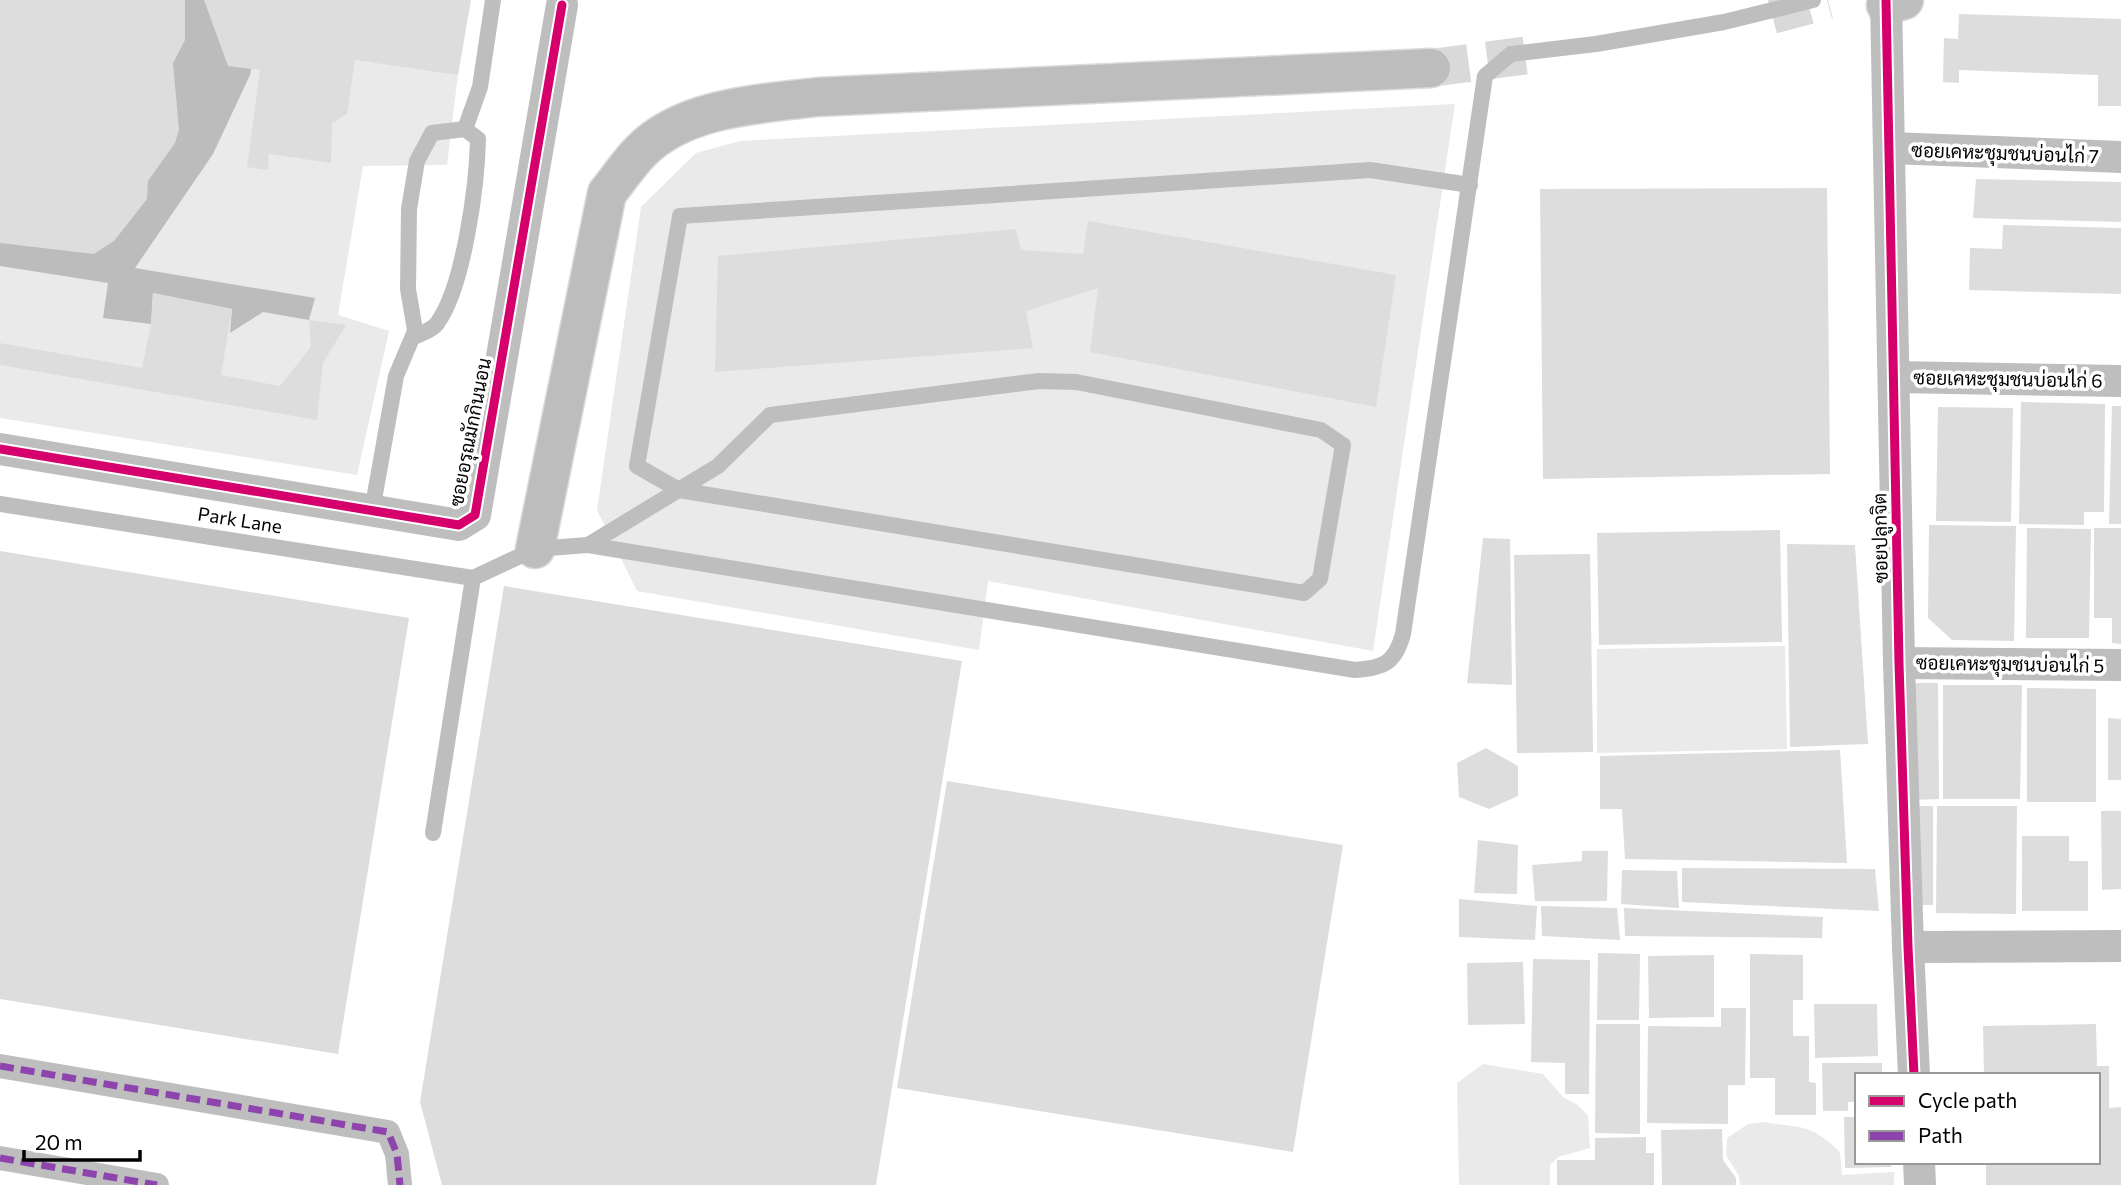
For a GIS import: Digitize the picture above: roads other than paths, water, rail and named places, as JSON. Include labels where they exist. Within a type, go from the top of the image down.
[{"type":"highway","points":[[535,549],[607,193],[642,150],[687,119],[755,104],[817,97],[1431,68]]},
{"type":"street","name":"ซอยปลูกจิต","points":[[1892,2],[1890,148],[1899,663],[1914,1073]]},
{"type":"street","name":"ซอยอรุณมักกินนอน","points":[[0,449],[459,525],[475,515],[562,5]]},
{"type":"street","name":"ซอยเคหะชุมชนบ่อนไก่ 7","points":[[1890,148],[2121,158]]},
{"type":"street","name":"ซอยเคหะชุมชนบ่อนไก่ 6","points":[[1895,377],[2121,381]]},
{"type":"street","name":"ซอยเคหะชุมชนบ่อนไก่ 5","points":[[1899,663],[2121,665]]},
{"type":"street","points":[[1908,947],[2121,946]]},
{"type":"street","points":[[0,1066],[388,1132],[397,1154],[400,1185]]},
{"type":"street","points":[[0,1158],[157,1185]]},
{"type":"street","points":[[1919,1164],[1920,1185]]},
{"type":"lane","points":[[465,129],[480,87],[493,0]]},
{"type":"lane","points":[[433,832],[473,578],[535,549],[588,545],[1355,670],[1373,669],[1388,662],[1399,650],[1403,634],[1485,76],[1511,54],[1596,44],[1724,22],[1813,0]]},
{"type":"lane","points":[[465,129],[478,139],[477,175],[455,286],[437,325],[416,336],[415,331],[408,289],[409,219],[417,161],[432,133],[465,129]]},
{"type":"lane","points":[[588,545],[679,490],[719,466],[770,415],[1040,381],[1076,382],[1321,430],[1343,445],[1320,579],[1304,593],[679,490],[637,466],[680,216],[1370,170],[1470,185]]},
{"type":"lane","points":[[372,511],[396,376],[415,331]]},
{"type":"lane","name":"Park Lane","points":[[0,504],[473,578]]},
{"type":"tunnel","points":[[1772,15],[1828,0]]},
{"type":"tunnel","points":[[1431,68],[1544,53]]}]
